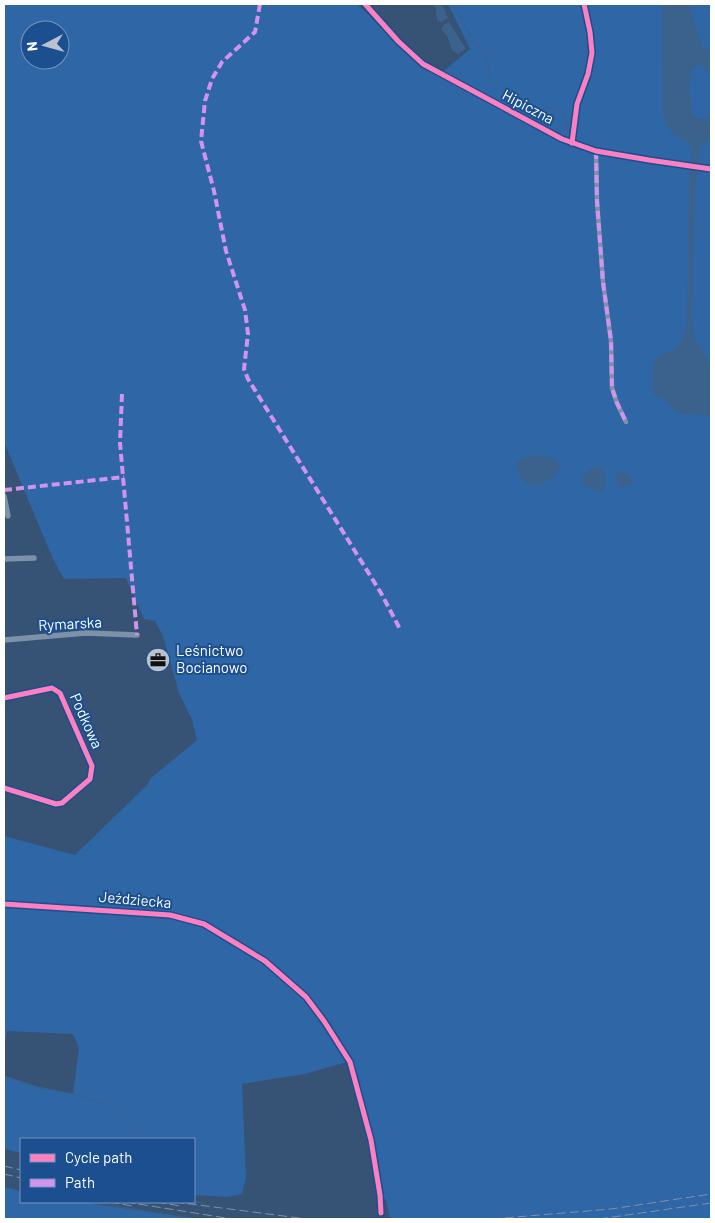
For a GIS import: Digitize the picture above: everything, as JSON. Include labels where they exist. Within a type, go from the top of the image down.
[{"type":"street","name":"Hipiczna","points":[[365,4],[398,41],[422,64],[572,144],[596,151],[711,169]]},
{"type":"street","points":[[596,151],[597,201],[603,282],[611,341],[612,388],[626,422]]},
{"type":"street","points":[[4,496],[8,516]]},
{"type":"street","points":[[4,559],[34,558]]},
{"type":"street","name":"Rymarska","points":[[4,640],[86,633],[137,635]]},
{"type":"street","name":"Podkowa","points":[[4,698],[52,688],[60,693],[92,766],[90,779],[62,804],[56,804],[4,788]]},
{"type":"street","name":"Jeździecka","points":[[4,904],[170,914],[204,924],[265,961],[306,997],[350,1062],[371,1140],[381,1213]]},
{"type":"shaded area","points":[[4,4],[357,4],[420,65],[439,75],[470,49],[448,4],[711,4],[711,1219],[390,1219],[386,1200],[376,1192],[368,1134],[347,1062],[305,1074],[242,1084],[246,1178],[242,1194],[228,1197],[195,1195],[195,1138],[20,1138],[20,1153],[4,1149],[4,1076],[40,1088],[73,1094],[79,1048],[73,1034],[7,1031],[4,1048],[4,836],[75,855],[147,785],[151,778],[197,740],[192,720],[179,693],[163,636],[155,621],[144,619],[126,578],[64,579],[53,559],[4,442]]},
{"type":"shaded area","points":[[432,4],[442,4],[448,18],[441,22],[437,21],[436,8]]},
{"type":"shaded area","points":[[662,4],[689,4],[702,47],[711,52],[711,73],[701,65],[697,65],[692,69],[689,90],[692,115],[697,118],[711,119],[711,141],[704,142],[700,148],[695,187],[692,321],[695,339],[711,364],[711,415],[685,414],[674,410],[664,399],[655,396],[653,393],[653,364],[659,356],[678,346],[687,322],[689,187],[692,148],[688,142],[673,134],[665,122],[663,111]]},
{"type":"shaded area","points":[[449,22],[466,49],[458,54],[452,50],[447,36],[441,29]]},
{"type":"shaded area","points":[[530,455],[553,458],[560,465],[554,476],[539,486],[525,482],[517,468],[516,463],[520,459]]},
{"type":"shaded area","points":[[594,467],[600,467],[605,476],[604,486],[600,493],[582,482],[583,476]]},
{"type":"shaded area","points":[[625,472],[633,480],[632,484],[621,488],[618,486],[616,477],[617,474]]},
{"type":"shaded area","points":[[4,1187],[20,1191],[20,1203],[88,1203],[199,1219],[4,1219]]},
{"type":"waterway","points":[[453,4],[473,40],[488,61],[490,81],[540,109],[554,108],[562,112],[569,132]]},
{"type":"waterway","points":[[452,920],[470,898]]},
{"type":"waterway","points":[[4,1076],[119,1108],[143,1131],[147,1138]]},
{"type":"waterway","points":[[197,1192],[200,1195]]},
{"type":"waterway","points":[[195,1202],[204,1203]]},
{"type":"waterway","points":[[100,1203],[189,1219]]},
{"type":"railway","points":[[4,1166],[20,1170]]},
{"type":"railway","points":[[4,1174],[20,1178]]},
{"type":"railway","points":[[492,1219],[611,1209],[711,1194]]},
{"type":"railway","points":[[116,1203],[132,1206]]},
{"type":"railway","points":[[132,1203],[232,1219]]},
{"type":"railway","points":[[163,1203],[180,1206]]},
{"type":"railway","points":[[183,1203],[307,1219]]},
{"type":"railway","points":[[599,1219],[711,1203]]},
{"type":"marked path","points":[[260,4],[255,32],[222,62],[212,79],[205,101],[201,141],[214,191],[226,251],[245,310],[248,334],[244,369],[248,379],[381,593],[400,629]]},
{"type":"marked path","points":[[596,151],[597,201],[603,282],[611,341],[612,388],[626,422]]},
{"type":"marked path","points":[[122,394],[120,443],[137,635]]},
{"type":"marked path","points":[[4,490],[124,477]]},
{"type":"cycle path","points":[[365,4],[398,41],[423,64],[562,139],[596,151],[711,169]]},
{"type":"cycle path","points":[[572,143],[577,104],[588,74],[592,53],[584,4]]},
{"type":"cycle path","points":[[4,698],[52,688],[60,693],[92,766],[90,779],[62,803],[56,804],[4,788]]},
{"type":"cycle path","points":[[4,904],[170,915],[204,924],[265,961],[306,997],[350,1062],[371,1140],[381,1213]]},
{"type":"place","name":"Leśnictwo Bocianowo","points":[[158,660]]}]
